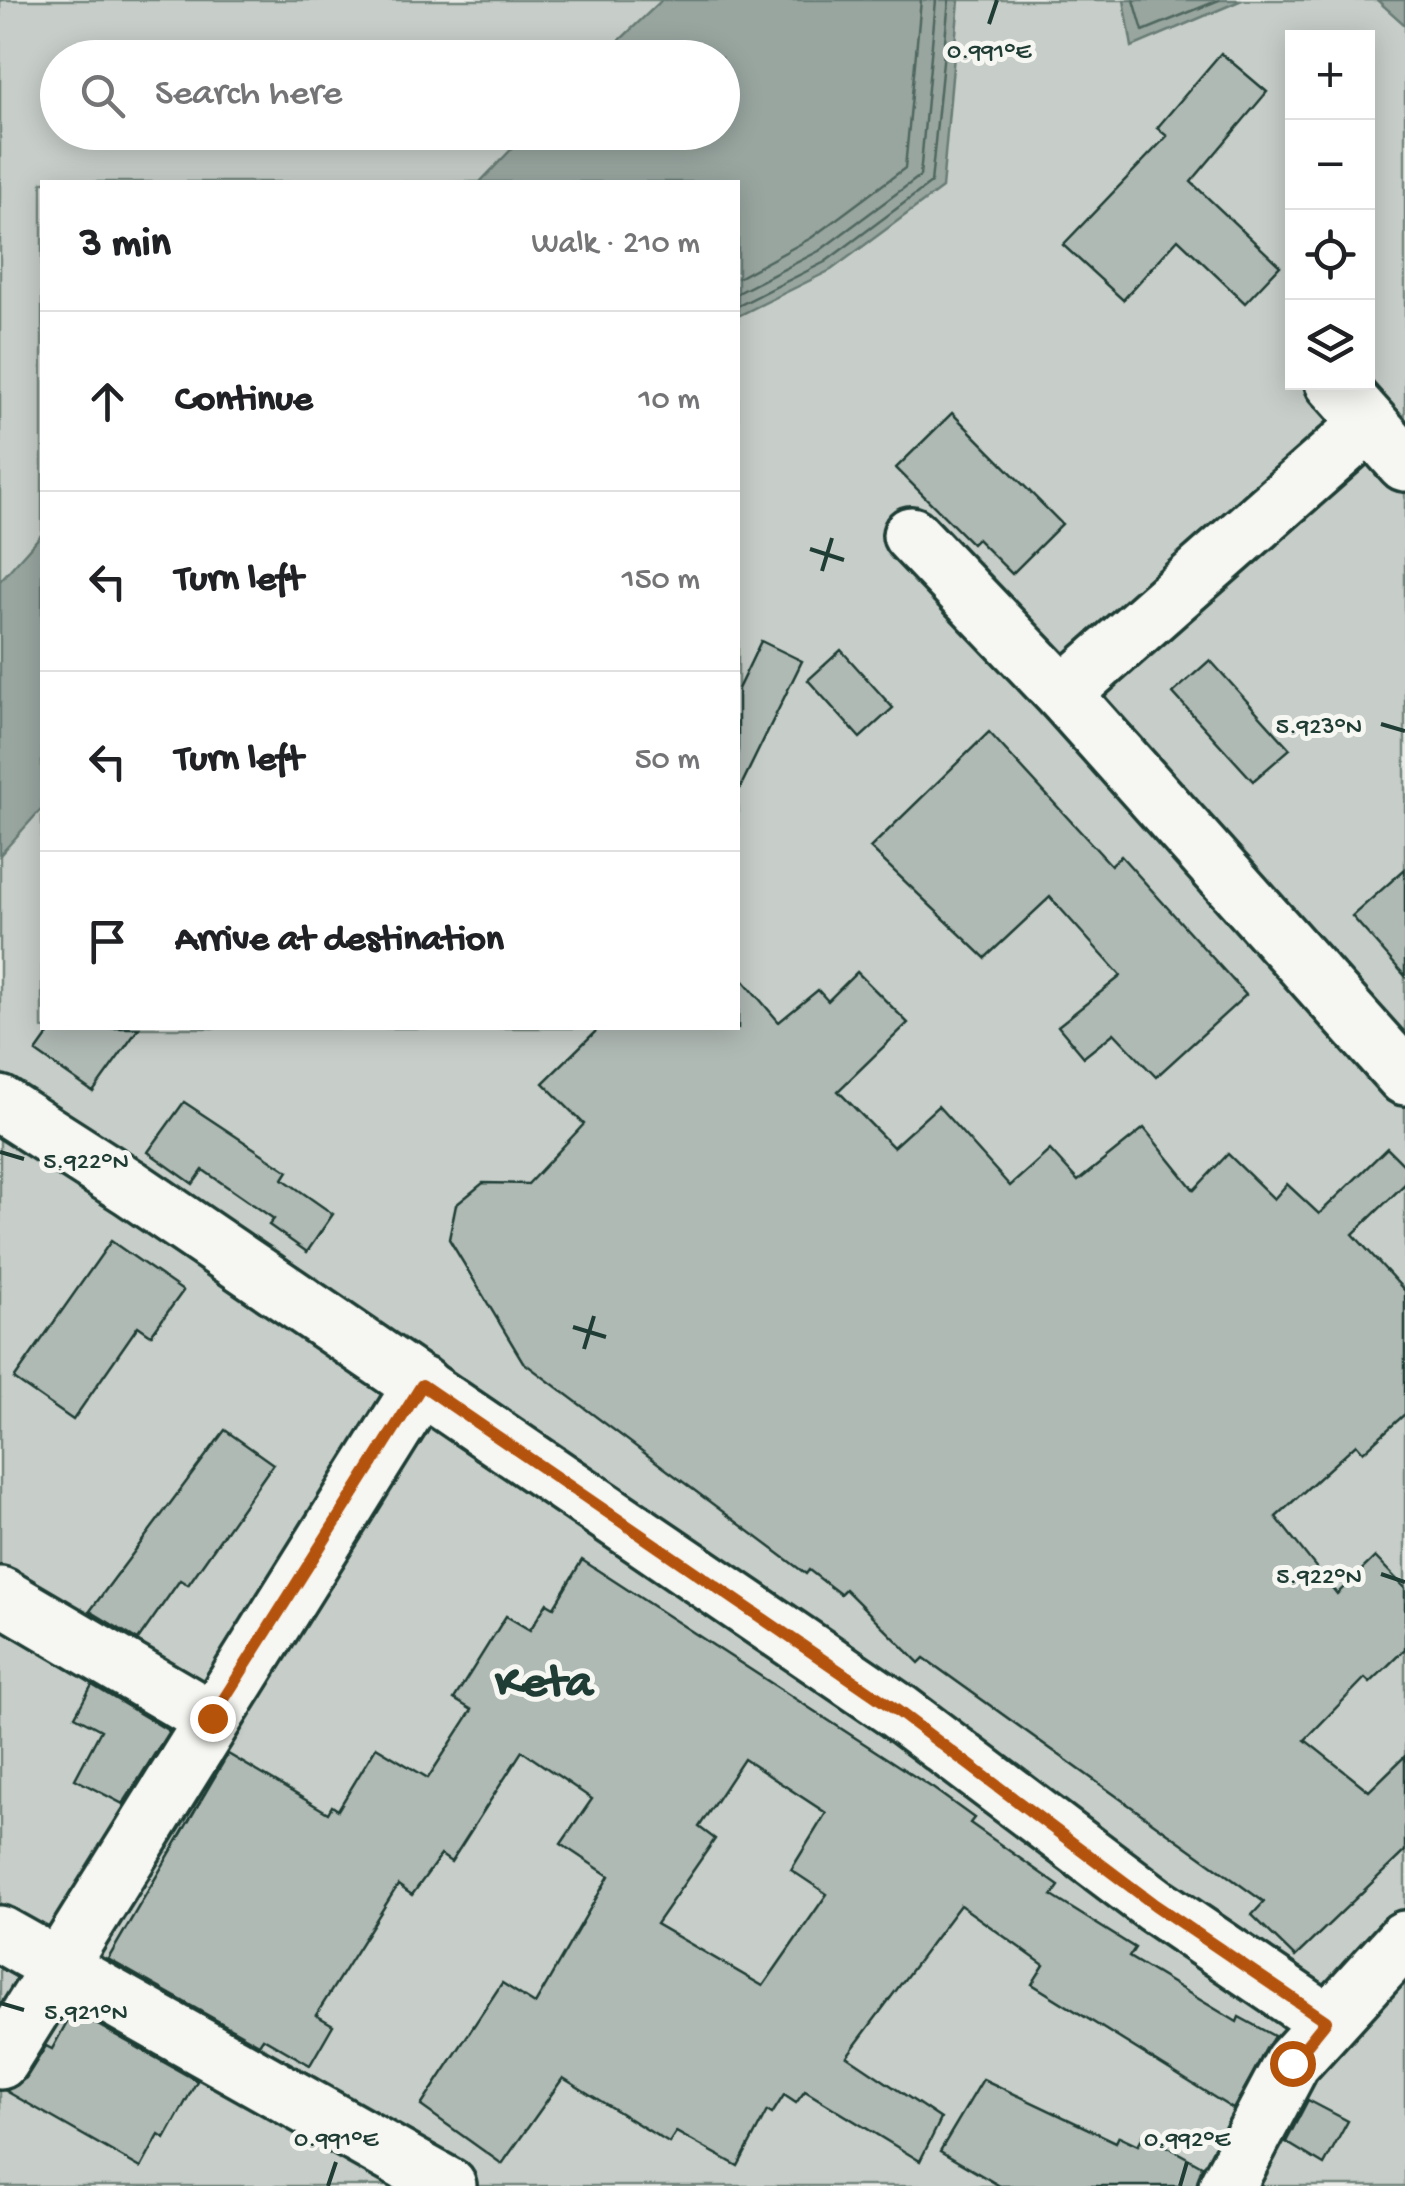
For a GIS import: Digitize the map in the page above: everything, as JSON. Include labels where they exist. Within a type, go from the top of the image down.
[{"type":"street","points":[[1063,694],[1387,443],[1340,390]]},
{"type":"street","points":[[910,535],[1063,694],[1405,1077]]},
{"type":"street","points":[[0,1104],[422,1385],[899,1712],[1155,1905],[1326,2021]]},
{"type":"street","points":[[0,2061],[56,1964],[422,1385]]},
{"type":"street","points":[[0,1595],[212,1718]]},
{"type":"street","points":[[0,1934],[448,2186]]},
{"type":"street","points":[[1228,2186],[1292,2063],[1326,2021],[1405,1939]]},
{"type":"shaded area","points":[[0,0],[1405,0],[1405,2186],[0,2186]]},
{"type":"water","points":[[662,0],[959,0],[942,188],[831,270],[740,315],[740,180],[482,180],[511,150],[740,150],[740,40],[620,40]]},
{"type":"water","points":[[1124,0],[1242,0],[1132,47]]},
{"type":"water","points":[[1377,0],[1405,0],[1405,25]]},
{"type":"water","points":[[40,536],[40,810],[0,855],[0,581]]},
{"type":"building","points":[[1221,53],[1267,92],[1191,182],[1280,266],[1245,303],[1178,239],[1123,300],[1063,245],[1167,136],[1157,128]]},
{"type":"building","points":[[952,413],[1062,524],[1012,574],[977,539],[972,544],[896,468]]},
{"type":"building","points":[[761,641],[802,661],[740,788],[740,685]]},
{"type":"building","points":[[841,650],[893,708],[860,738],[808,680]]},
{"type":"building","points":[[1210,660],[1290,749],[1253,781],[1173,693]]},
{"type":"building","points":[[989,732],[1111,865],[1121,856],[1246,995],[1156,1077],[1114,1033],[1084,1057],[1058,1026],[1121,976],[1050,897],[985,958],[870,848]]},
{"type":"building","points":[[1405,869],[1405,976],[1352,916]]},
{"type":"building","points":[[857,972],[908,1023],[838,1091],[893,1147],[938,1106],[1010,1186],[1050,1150],[1078,1181],[1144,1128],[1194,1190],[1228,1154],[1274,1199],[1287,1184],[1319,1214],[1387,1148],[1405,1166],[1405,1184],[1353,1234],[1405,1291],[1405,1414],[1363,1452],[1356,1444],[1276,1517],[1337,1594],[1375,1557],[1405,1588],[1405,1649],[1370,1683],[1365,1678],[1305,1740],[1369,1791],[1405,1756],[1405,1851],[1295,1957],[1252,1915],[1264,1902],[924,1658],[919,1663],[845,1589],[840,1594],[809,1570],[806,1574],[523,1362],[449,1239],[456,1205],[483,1183],[528,1184],[584,1124],[543,1083],[597,1030],[740,1030],[740,976],[779,1022],[818,990],[828,1001]]},
{"type":"building","points":[[52,1030],[138,1030],[93,1092],[36,1052]]},
{"type":"building","points":[[184,1102],[288,1171],[283,1179],[333,1214],[307,1252],[269,1225],[274,1219],[203,1170],[193,1184],[148,1152]]},
{"type":"building","points":[[111,1241],[183,1291],[151,1335],[138,1326],[73,1420],[14,1379]]},
{"type":"building","points":[[225,1430],[273,1464],[188,1585],[180,1580],[138,1640],[90,1611]]},
{"type":"building","points":[[582,1560],[974,1818],[970,1823],[1059,1886],[1052,1896],[1135,1948],[1129,1957],[1237,2022],[1239,2017],[1274,2036],[1233,2109],[1032,1984],[1044,1965],[960,1905],[847,2056],[941,2119],[920,2161],[805,2091],[796,2103],[784,2095],[772,2114],[767,2111],[738,2166],[676,2132],[669,2143],[563,2078],[502,2164],[421,2106],[502,1983],[535,2004],[609,1876],[561,1844],[592,1799],[522,1751],[451,1862],[441,1855],[412,1895],[398,1885],[316,2015],[333,2025],[310,2065],[263,2038],[259,2044],[108,1959],[228,1754],[328,1813],[332,1806],[338,1810],[376,1747],[428,1778],[472,1710],[454,1699],[506,1616],[530,1630],[547,1603],[554,1607]],"holes":[[[744,1759],[826,1813],[791,1870],[827,1894],[763,1986],[656,1924],[715,1839],[699,1827]]]},
{"type":"building","points":[[92,1685],[169,1731],[123,1804],[75,1779],[101,1730],[75,1716]]},
{"type":"building","points":[[73,2011],[197,2081],[165,2139],[159,2135],[141,2168],[6,2091],[26,2078],[46,2046],[52,2049]]},
{"type":"building","points":[[983,2079],[1116,2142],[1119,2136],[1138,2145],[1144,2134],[1202,2166],[1196,2186],[1000,2186],[940,2151]]},
{"type":"building","points":[[1308,2100],[1348,2121],[1324,2165],[1286,2142]]},
{"type":"district","name":"Keta","points":[[544,1685]]},
{"type":"route","points":[[212,1718],[422,1385],[899,1712],[1155,1905],[1326,2021],[1292,2063]]}]
